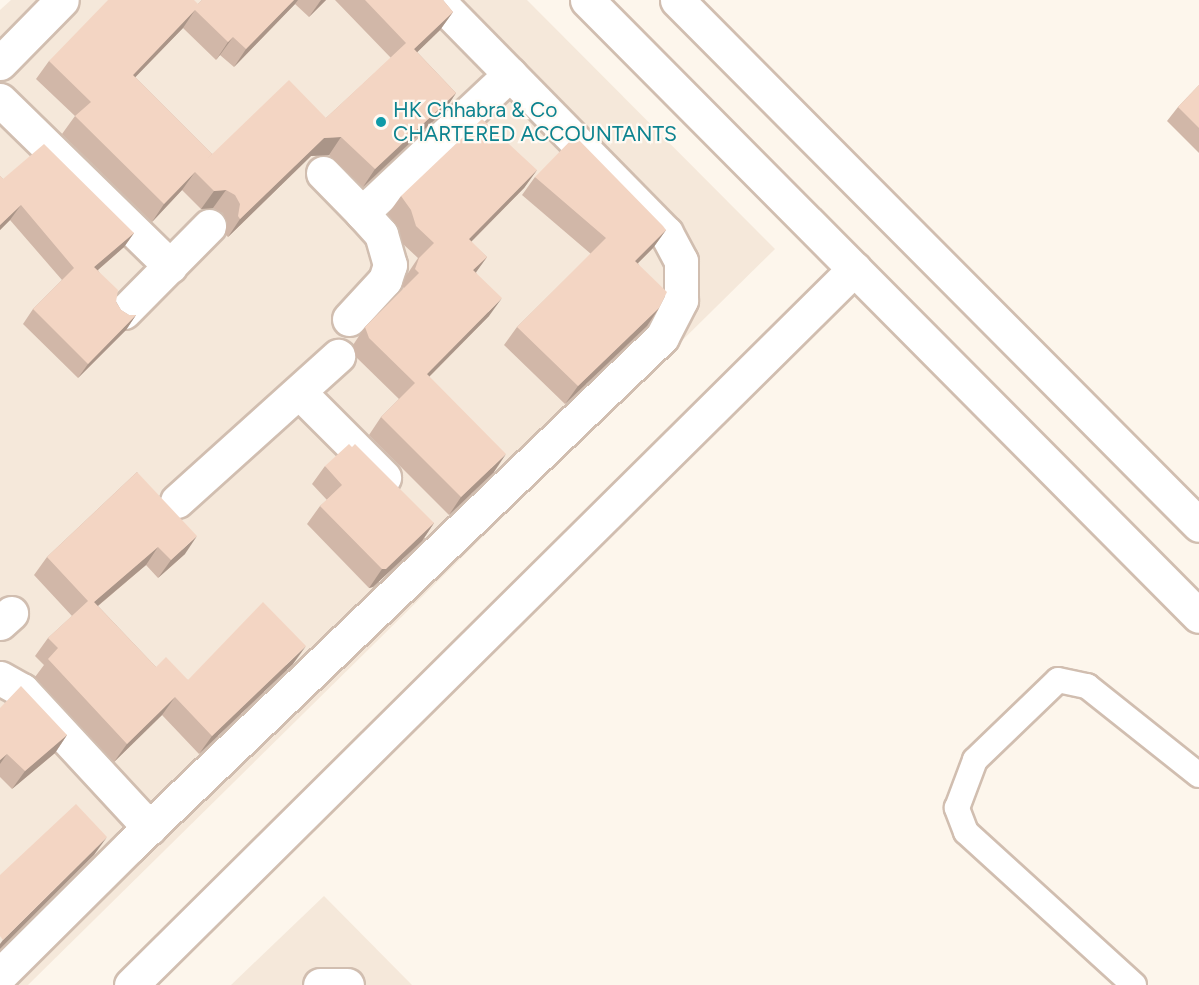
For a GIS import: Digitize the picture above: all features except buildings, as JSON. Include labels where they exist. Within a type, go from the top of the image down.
[{"type":"street","points":[[0,63],[62,0]]},
{"type":"street","points":[[0,975],[662,337],[681,300],[681,261],[666,233],[437,0]]},
{"type":"street","points":[[587,0],[1199,616]]},
{"type":"street","points":[[677,0],[1199,525]]},
{"type":"street","points":[[362,213],[510,74]]},
{"type":"street","points":[[0,100],[170,266]]},
{"type":"street","points":[[323,173],[381,234],[390,265],[385,280],[349,319]]},
{"type":"street","points":[[124,312],[209,226]]},
{"type":"street","points":[[131,985],[854,269]]},
{"type":"street","points":[[177,501],[300,393],[338,356]]},
{"type":"street","points":[[300,393],[448,542]]},
{"type":"street","points":[[0,678],[22,690],[150,828]]},
{"type":"street","points":[[320,985],[323,983],[347,985]]},
{"type":"lane","points":[[1134,985],[966,832],[957,808],[975,760],[1058,680],[1087,686],[1199,775]]},
{"type":"shaded area","points":[[11,0],[527,0],[775,249],[28,985],[0,985],[0,10]]},
{"type":"shaded area","points":[[324,896],[412,985],[231,985]]},
{"type":"place","name":"HK Chhabra & Co CHARTERED ACCOUNTANTS","points":[[381,122]]}]
